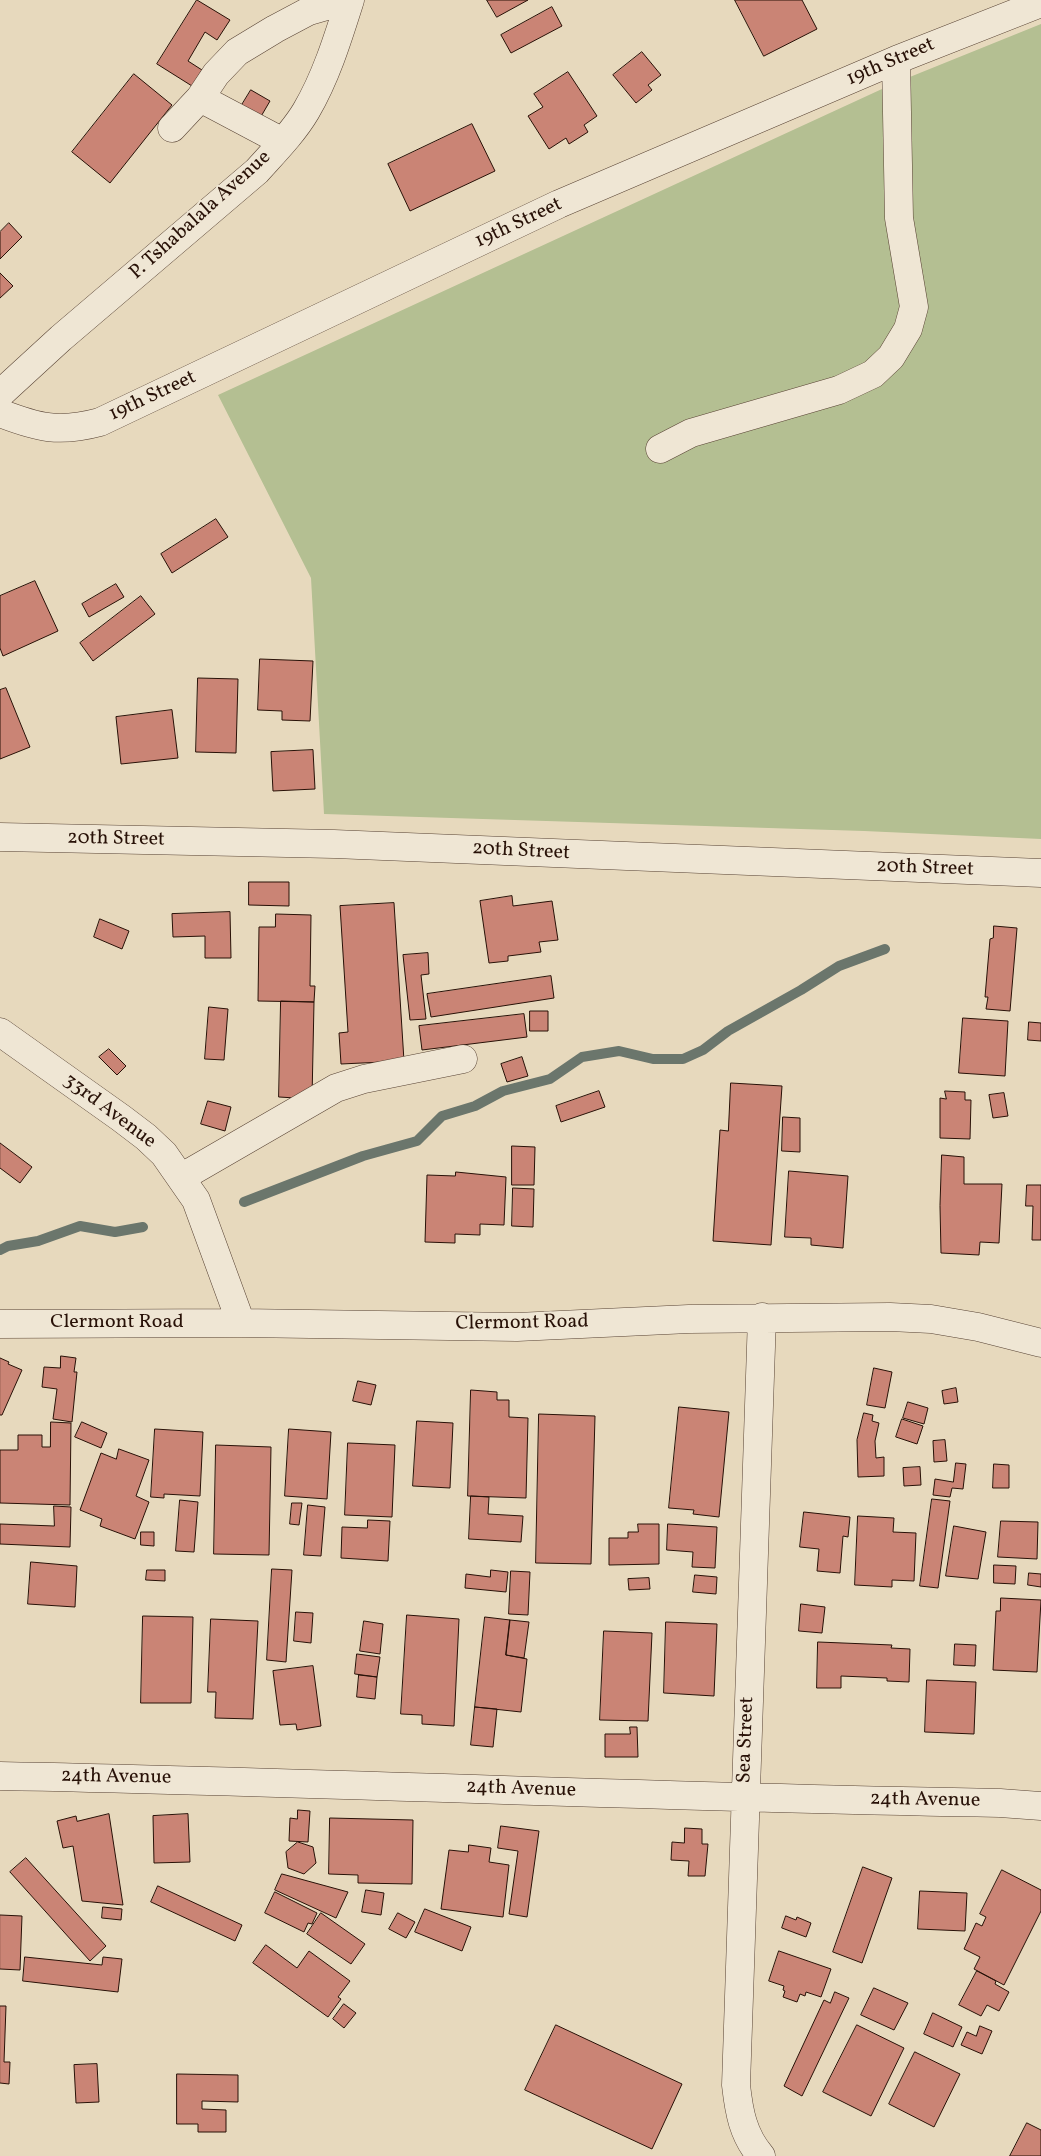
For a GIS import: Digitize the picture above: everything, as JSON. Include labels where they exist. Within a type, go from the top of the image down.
[{"type":"street","points":[[172,128],[200,98],[216,74],[237,52],[275,28],[309,12],[348,0]]},
{"type":"street","name":"P. Tshabalala Avenue","points":[[0,394],[61,338],[257,171],[283,142],[306,111],[334,52],[348,0]]},
{"type":"street","name":"19th Street","points":[[0,413],[30,425],[52,428],[75,428],[100,422],[560,204],[896,60],[1041,2]]},
{"type":"street","points":[[660,449],[691,433],[839,390],[873,374],[892,357],[908,328],[914,307],[899,218],[896,60]]},
{"type":"street","points":[[200,98],[283,142]]},
{"type":"street","name":"20th Street","points":[[0,837],[363,846],[796,865],[1041,873]]},
{"type":"street","name":"33rd Avenue","points":[[0,1032],[146,1137],[164,1154],[182,1177],[196,1200],[241,1323]]},
{"type":"street","points":[[182,1177],[336,1088],[364,1079],[463,1059]]},
{"type":"street","name":"Clermont Road","points":[[0,1324],[241,1323],[517,1327],[618,1321],[844,1316],[931,1319],[978,1327],[1041,1343]]},
{"type":"street","name":"Sea Street","points":[[761,2156],[753,2146],[739,2114],[736,2085],[762,1317]]},
{"type":"street","name":"24th Avenue","points":[[0,1776],[236,1780],[745,1798],[1000,1802],[1041,1806]]},
{"type":"green space","points":[[1041,24],[1041,839],[864,831],[324,814],[311,578],[218,395],[895,83]]},
{"type":"building","points":[[197,0],[230,20],[217,40],[205,32],[188,61],[202,70],[192,86],[157,64]]},
{"type":"building","points":[[487,0],[528,0],[497,17]]},
{"type":"building","points":[[735,0],[802,0],[817,29],[764,56]]},
{"type":"building","points":[[552,7],[562,26],[511,53],[501,35]]},
{"type":"building","points":[[642,52],[661,75],[648,85],[652,90],[636,103],[613,75]]},
{"type":"building","points":[[568,72],[597,116],[584,125],[588,132],[569,144],[566,138],[549,149],[528,116],[543,107],[534,94]]},
{"type":"building","points":[[134,74],[172,105],[110,183],[72,152]]},
{"type":"building","points":[[251,90],[270,101],[256,125],[237,113]]},
{"type":"building","points":[[472,124],[495,171],[410,211],[388,164]]},
{"type":"building","points":[[9,223],[22,237],[0,259],[0,232]]},
{"type":"building","points":[[0,273],[13,286],[0,298]]},
{"type":"building","points":[[216,519],[228,537],[172,573],[161,554]]},
{"type":"building","points":[[35,581],[58,631],[3,656],[0,648],[0,596]]},
{"type":"building","points":[[116,584],[124,597],[89,617],[82,604]]},
{"type":"building","points":[[141,596],[155,614],[93,661],[80,643]]},
{"type":"building","points":[[260,659],[313,661],[310,721],[282,720],[282,711],[258,710]]},
{"type":"building","points":[[198,678],[238,679],[236,753],[196,752]]},
{"type":"building","points":[[6,688],[30,747],[0,759],[0,690]]},
{"type":"building","points":[[172,710],[178,758],[121,764],[116,717]]},
{"type":"building","points":[[313,750],[315,789],[273,791],[271,752]]},
{"type":"building","points":[[249,882],[289,882],[289,906],[249,905]]},
{"type":"building","points":[[512,896],[513,906],[552,901],[558,940],[539,942],[541,952],[508,956],[508,961],[489,963],[480,901]]},
{"type":"building","points":[[394,903],[404,1061],[341,1064],[339,1033],[348,1032],[340,906]]},
{"type":"building","points":[[230,912],[231,958],[205,958],[205,936],[173,937],[172,914]]},
{"type":"building","points":[[276,914],[311,915],[310,986],[315,986],[314,1002],[258,1001],[259,927],[275,927]]},
{"type":"building","points":[[100,919],[129,931],[122,949],[94,937]]},
{"type":"building","points":[[994,926],[1017,928],[1010,1011],[986,1009],[988,997],[985,997],[990,939],[993,938]]},
{"type":"building","points":[[428,953],[429,974],[421,975],[426,1019],[410,1020],[403,955]]},
{"type":"building","points":[[551,976],[554,998],[431,1017],[427,994]]},
{"type":"building","points":[[281,1001],[314,1002],[312,1099],[279,1097]]},
{"type":"building","points":[[209,1007],[228,1009],[224,1060],[205,1059]]},
{"type":"building","points":[[530,1011],[548,1011],[548,1031],[530,1031]]},
{"type":"building","points":[[524,1014],[527,1037],[422,1050],[419,1026]]},
{"type":"building","points":[[963,1018],[1008,1021],[1005,1076],[959,1073]]},
{"type":"building","points":[[1029,1022],[1041,1023],[1041,1041],[1028,1040]]},
{"type":"building","points":[[109,1049],[126,1066],[117,1075],[99,1057]]},
{"type":"building","points":[[522,1057],[528,1076],[507,1082],[501,1064]]},
{"type":"building","points":[[731,1083],[782,1086],[771,1245],[713,1241],[720,1130],[728,1131]]},
{"type":"building","points":[[599,1091],[605,1107],[561,1122],[556,1106]]},
{"type":"building","points":[[945,1091],[965,1092],[965,1100],[971,1100],[970,1139],[940,1138],[940,1098],[946,1099]]},
{"type":"building","points":[[1004,1093],[1008,1116],[993,1118],[989,1095]]},
{"type":"building","points":[[208,1101],[231,1107],[225,1131],[201,1124]]},
{"type":"building","points":[[783,1117],[800,1118],[800,1152],[782,1151]]},
{"type":"building","points":[[0,1143],[32,1167],[20,1183],[0,1168]]},
{"type":"building","points":[[512,1146],[535,1147],[534,1185],[512,1185]]},
{"type":"building","points":[[942,1155],[964,1157],[964,1184],[1002,1184],[999,1243],[980,1242],[979,1255],[941,1253]]},
{"type":"building","points":[[789,1171],[848,1176],[843,1248],[811,1245],[811,1238],[785,1237]]},
{"type":"building","points":[[456,1172],[506,1177],[504,1225],[480,1224],[480,1235],[455,1234],[455,1243],[425,1242],[427,1175],[455,1176]]},
{"type":"building","points":[[1027,1185],[1041,1185],[1041,1240],[1032,1240],[1033,1206],[1026,1206]]},
{"type":"building","points":[[513,1188],[534,1189],[533,1227],[512,1226]]},
{"type":"building","points":[[61,1356],[76,1358],[74,1372],[77,1372],[72,1422],[53,1419],[57,1389],[42,1387],[44,1367],[60,1368]]},
{"type":"building","points":[[0,1358],[22,1370],[2,1415],[0,1415]]},
{"type":"building","points":[[874,1368],[892,1372],[885,1408],[867,1405]]},
{"type":"building","points":[[358,1381],[376,1385],[371,1405],[353,1401]]},
{"type":"building","points":[[956,1388],[958,1402],[944,1404],[942,1391]]},
{"type":"building","points":[[471,1390],[497,1392],[497,1400],[509,1400],[509,1417],[528,1418],[526,1498],[468,1496]]},
{"type":"building","points":[[908,1402],[928,1408],[924,1424],[903,1418]]},
{"type":"building","points":[[679,1407],[729,1412],[719,1517],[693,1514],[694,1510],[669,1508]]},
{"type":"building","points":[[864,1413],[873,1415],[872,1421],[879,1423],[875,1441],[876,1458],[884,1457],[884,1476],[858,1477],[857,1440]]},
{"type":"building","points":[[539,1414],[595,1416],[591,1564],[536,1563]]},
{"type":"building","points":[[902,1419],[923,1426],[917,1444],[896,1437]]},
{"type":"building","points":[[417,1421],[453,1423],[450,1488],[413,1486]]},
{"type":"building","points":[[51,1422],[71,1423],[70,1505],[0,1503],[0,1450],[18,1450],[18,1435],[42,1435],[42,1447],[50,1447]]},
{"type":"building","points":[[82,1422],[107,1433],[101,1448],[75,1437]]},
{"type":"building","points":[[155,1429],[203,1432],[200,1496],[164,1494],[164,1498],[151,1497]]},
{"type":"building","points":[[289,1429],[331,1432],[327,1499],[285,1496]]},
{"type":"building","points":[[945,1440],[947,1461],[934,1462],[933,1441]]},
{"type":"building","points":[[348,1443],[395,1445],[392,1517],[345,1515]]},
{"type":"building","points":[[216,1445],[271,1447],[269,1555],[214,1554]]},
{"type":"building","points":[[119,1449],[149,1460],[136,1496],[149,1502],[135,1539],[100,1526],[102,1519],[80,1510],[101,1453],[116,1459]]},
{"type":"building","points":[[956,1463],[966,1464],[963,1489],[952,1488],[950,1497],[933,1495],[935,1479],[953,1482]]},
{"type":"building","points":[[994,1464],[1009,1465],[1009,1488],[993,1488]]},
{"type":"building","points":[[920,1467],[921,1485],[904,1486],[903,1468]]},
{"type":"building","points":[[471,1496],[489,1497],[488,1514],[523,1516],[521,1542],[469,1539]]},
{"type":"building","points":[[932,1499],[950,1501],[938,1588],[920,1586]]},
{"type":"building","points":[[180,1500],[198,1502],[194,1552],[176,1551]]},
{"type":"building","points":[[292,1503],[302,1503],[299,1525],[290,1524]]},
{"type":"building","points":[[308,1505],[325,1507],[321,1556],[304,1555]]},
{"type":"building","points":[[54,1506],[71,1507],[70,1547],[0,1544],[0,1524],[54,1526]]},
{"type":"building","points":[[804,1512],[850,1517],[848,1537],[843,1536],[840,1573],[817,1571],[819,1549],[800,1547]]},
{"type":"building","points":[[858,1516],[894,1518],[893,1532],[916,1533],[914,1581],[892,1580],[892,1587],[855,1585]]},
{"type":"building","points":[[368,1520],[390,1521],[388,1561],[341,1558],[342,1527],[367,1528]]},
{"type":"building","points":[[1001,1521],[1038,1522],[1037,1559],[998,1557]]},
{"type":"building","points":[[638,1524],[659,1524],[659,1564],[609,1565],[609,1538],[628,1538],[628,1532],[638,1532]]},
{"type":"building","points":[[668,1524],[717,1527],[715,1568],[692,1567],[693,1552],[667,1550]]},
{"type":"building","points":[[954,1526],[986,1532],[978,1579],[946,1576]]},
{"type":"building","points":[[141,1532],[154,1532],[154,1546],[141,1545]]},
{"type":"building","points":[[31,1562],[77,1566],[75,1607],[28,1604]]},
{"type":"building","points":[[994,1565],[1016,1566],[1015,1584],[994,1583]]},
{"type":"building","points":[[272,1569],[292,1570],[286,1662],[267,1660]]},
{"type":"building","points":[[147,1570],[165,1570],[165,1581],[146,1580]]},
{"type":"building","points":[[491,1570],[508,1572],[506,1592],[465,1588],[466,1574],[490,1577]]},
{"type":"building","points":[[511,1571],[530,1572],[528,1615],[509,1614]]},
{"type":"building","points":[[1029,1573],[1041,1574],[1041,1587],[1028,1585]]},
{"type":"building","points":[[695,1575],[717,1577],[716,1594],[693,1592]]},
{"type":"building","points":[[649,1578],[650,1589],[629,1590],[628,1579]]},
{"type":"building","points":[[1001,1598],[1041,1600],[1037,1672],[993,1670],[996,1611],[1000,1611]]},
{"type":"building","points":[[801,1604],[825,1607],[822,1633],[799,1631]]},
{"type":"building","points":[[296,1612],[313,1613],[311,1643],[294,1641]]},
{"type":"building","points":[[407,1615],[459,1619],[454,1726],[422,1724],[422,1715],[401,1714]]},
{"type":"building","points":[[143,1616],[193,1617],[191,1703],[141,1703]]},
{"type":"building","points":[[485,1617],[510,1620],[506,1655],[527,1659],[521,1712],[475,1707]]},
{"type":"building","points":[[211,1619],[258,1621],[253,1719],[215,1718],[216,1692],[208,1692]]},
{"type":"building","points":[[510,1620],[529,1622],[524,1658],[506,1655]]},
{"type":"building","points":[[364,1621],[383,1624],[380,1654],[360,1651]]},
{"type":"building","points":[[666,1622],[717,1624],[714,1696],[664,1693]]},
{"type":"building","points":[[604,1631],[652,1633],[648,1721],[600,1720]]},
{"type":"building","points":[[818,1642],[892,1645],[891,1648],[910,1649],[909,1682],[887,1681],[887,1678],[841,1676],[841,1688],[817,1688]]},
{"type":"building","points":[[955,1644],[976,1645],[975,1666],[954,1665]]},
{"type":"building","points":[[357,1654],[380,1657],[377,1677],[355,1674]]},
{"type":"building","points":[[313,1666],[321,1726],[297,1730],[296,1724],[280,1725],[273,1671]]},
{"type":"building","points":[[359,1675],[377,1677],[375,1699],[357,1697]]},
{"type":"building","points":[[927,1680],[976,1682],[974,1734],[925,1732]]},
{"type":"building","points":[[475,1707],[497,1709],[493,1747],[471,1745]]},
{"type":"building","points":[[630,1727],[637,1727],[638,1757],[605,1757],[605,1734],[630,1734]]},
{"type":"building","points":[[298,1810],[310,1811],[308,1842],[289,1841],[290,1818],[297,1819]]},
{"type":"building","points":[[109,1814],[123,1905],[82,1901],[73,1846],[63,1848],[57,1821],[76,1816],[77,1821]]},
{"type":"building","points":[[188,1814],[190,1862],[154,1863],[153,1816]]},
{"type":"building","points":[[330,1818],[413,1820],[412,1884],[358,1883],[358,1875],[329,1874]]},
{"type":"building","points":[[501,1826],[539,1831],[527,1917],[509,1914],[518,1851],[498,1848]]},
{"type":"building","points":[[685,1828],[702,1829],[702,1844],[708,1844],[705,1876],[688,1876],[689,1861],[671,1860],[672,1842],[684,1843]]},
{"type":"building","points":[[298,1842],[313,1847],[316,1863],[304,1874],[288,1868],[286,1852]]},
{"type":"building","points":[[469,1845],[491,1848],[489,1862],[509,1865],[503,1917],[441,1909],[449,1850],[468,1852]]},
{"type":"building","points":[[26,1858],[106,1946],[90,1961],[10,1872]]},
{"type":"building","points":[[863,1867],[892,1878],[862,1963],[833,1952]]},
{"type":"building","points":[[1002,1870],[1041,1890],[1041,1911],[1004,1985],[974,1969],[980,1957],[964,1949],[976,1923],[982,1926],[986,1917],[980,1914]]},
{"type":"building","points":[[282,1874],[348,1892],[336,1918],[275,1890]]},
{"type":"building","points":[[158,1886],[242,1925],[235,1941],[151,1902]]},
{"type":"building","points":[[366,1890],[384,1893],[381,1915],[362,1912]]},
{"type":"building","points":[[920,1891],[967,1893],[965,1931],[918,1929]]},
{"type":"building","points":[[275,1892],[317,1913],[312,1924],[308,1923],[304,1932],[265,1913]]},
{"type":"building","points":[[103,1907],[122,1909],[121,1920],[102,1918]]},
{"type":"building","points":[[425,1909],[471,1927],[462,1951],[415,1932]]},
{"type":"building","points":[[321,1913],[365,1944],[351,1964],[307,1934]]},
{"type":"building","points":[[398,1913],[415,1922],[406,1938],[389,1929]]},
{"type":"building","points":[[0,1915],[22,1916],[20,1970],[0,1969]]},
{"type":"building","points":[[786,1916],[796,1920],[797,1917],[811,1923],[806,1937],[782,1928]]},
{"type":"building","points":[[266,1945],[297,1968],[309,1951],[350,1981],[338,1997],[341,1999],[328,2017],[253,1963]]},
{"type":"building","points":[[779,1951],[831,1969],[821,1997],[806,1992],[805,1996],[800,1994],[797,2002],[783,1997],[784,1986],[769,1981]]},
{"type":"building","points":[[25,1957],[102,1965],[103,1957],[122,1959],[118,1992],[23,1981]]},
{"type":"building","points":[[977,1971],[996,1981],[995,1984],[1009,1992],[999,2011],[987,2005],[981,2016],[959,2005]]},
{"type":"building","points":[[874,1988],[908,2003],[894,2030],[861,2015]]},
{"type":"building","points":[[835,1992],[849,1998],[802,2096],[784,2086],[824,2000],[830,2003]]},
{"type":"building","points":[[344,2004],[356,2013],[344,2028],[333,2019]]},
{"type":"building","points":[[0,2006],[6,2006],[4,2062],[10,2062],[9,2084],[0,2083]]},
{"type":"building","points":[[933,2013],[962,2027],[953,2047],[924,2034]]},
{"type":"building","points":[[556,2025],[682,2084],[652,2149],[525,2090]]},
{"type":"building","points":[[857,2025],[904,2048],[871,2116],[823,2092]]},
{"type":"building","points":[[980,2026],[992,2031],[982,2054],[961,2045],[967,2032],[976,2036]]},
{"type":"building","points":[[915,2052],[960,2074],[934,2127],[889,2104]]},
{"type":"building","points":[[97,2064],[99,2102],[76,2103],[74,2065]]},
{"type":"building","points":[[177,2074],[238,2075],[238,2102],[202,2101],[202,2109],[226,2110],[226,2132],[198,2132],[198,2124],[177,2124]]},
{"type":"building","points":[[1027,2123],[1041,2130],[1041,2156],[1010,2156]]},
{"type":"waterway","points":[[244,1202],[363,1156],[417,1141],[442,1116],[475,1106],[503,1091],[550,1079],[582,1057],[619,1051],[653,1059],[683,1059],[703,1050],[728,1031],[801,990],[839,966],[885,949]]},
{"type":"waterway","points":[[0,1250],[8,1246],[38,1241],[80,1226],[115,1232],[143,1227]]}]
